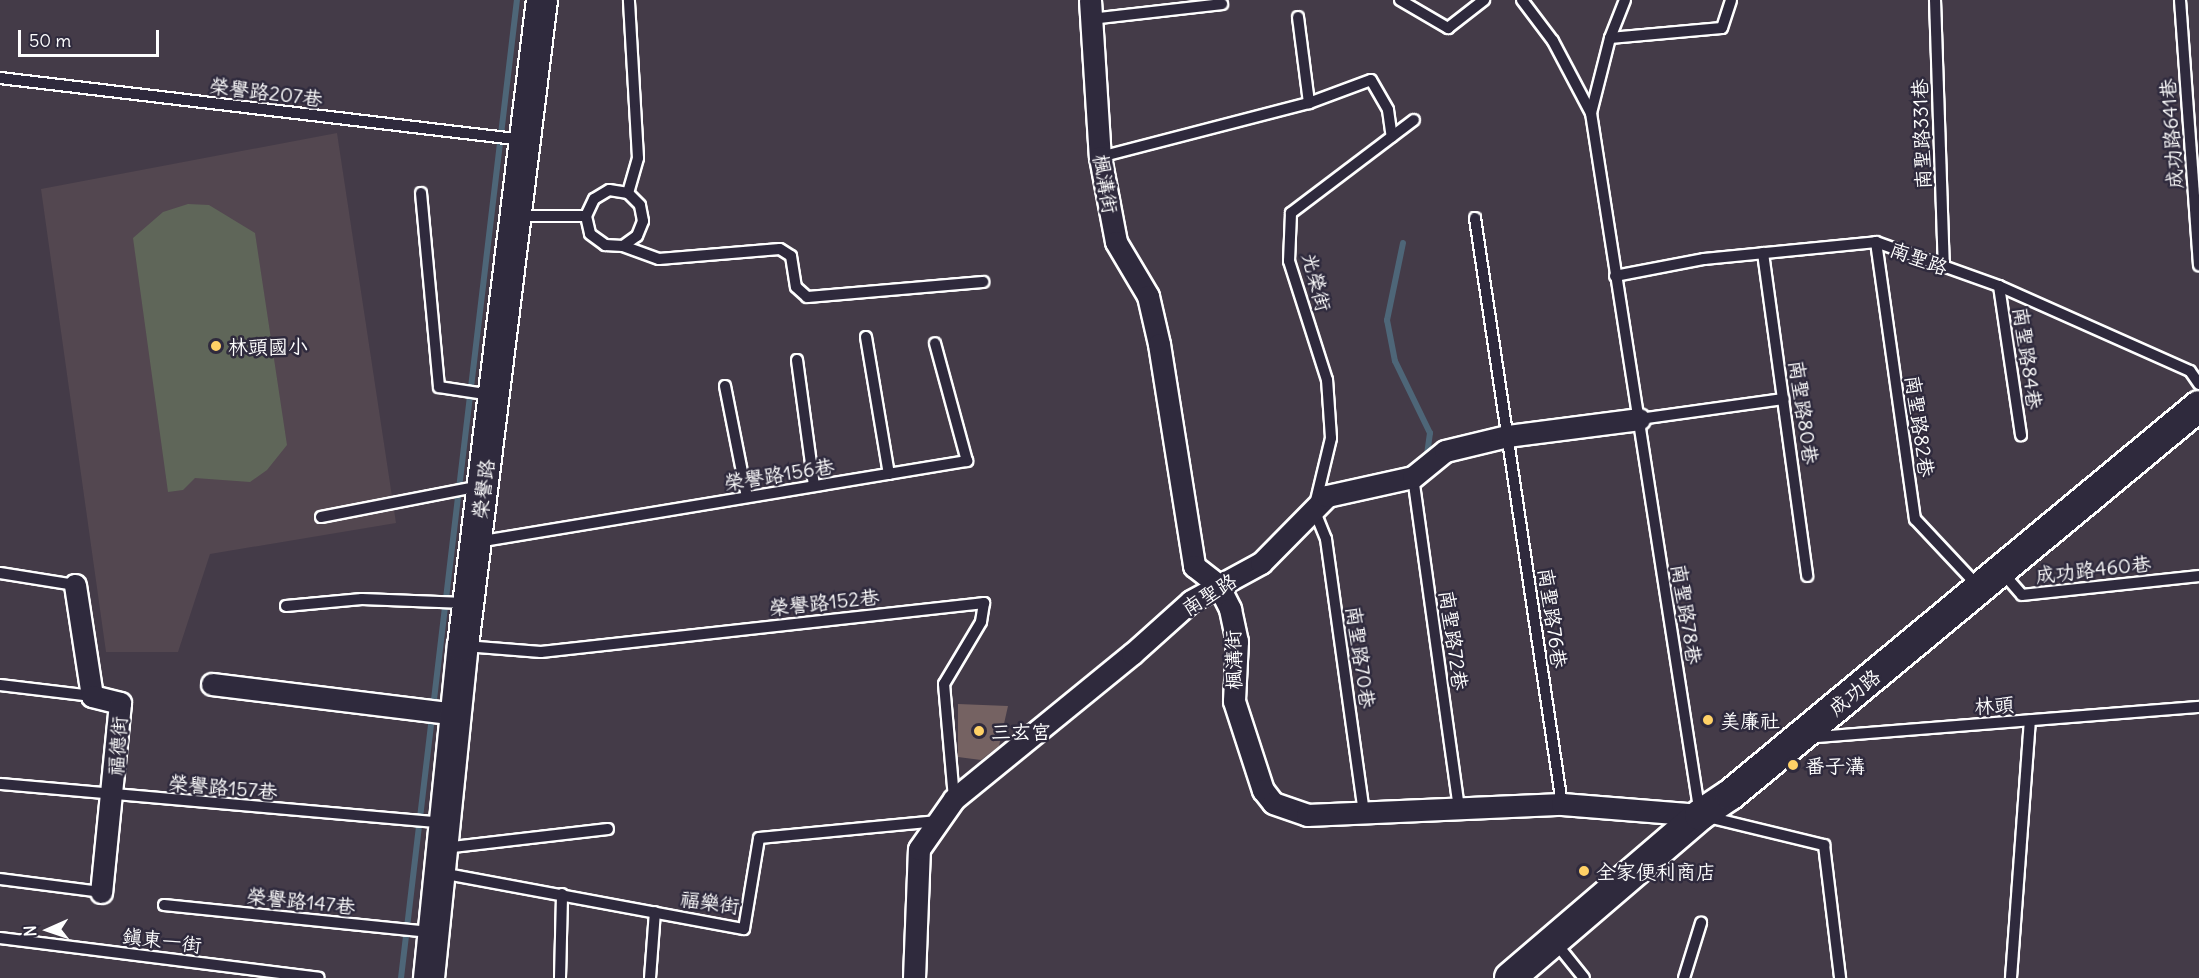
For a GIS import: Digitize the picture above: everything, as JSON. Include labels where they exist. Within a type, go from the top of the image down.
[{"type":"street","name":"榮譽路","points":[[429,978],[458,714],[463,646],[527,141],[542,0]]},
{"type":"street","name":"楓溝街","points":[[1090,10],[1100,157],[1116,242],[1148,296],[1159,344],[1194,566],[1218,585],[1230,609],[1237,641],[1234,701],[1263,790],[1273,802],[1307,815],[1562,804],[1700,815]]},
{"type":"street","name":"成功路","points":[[1510,978],[1555,942],[1700,815],[1730,795],[1991,581],[2199,406]]},
{"type":"street","name":"南聖路","points":[[914,978],[919,849],[954,799],[1132,654],[1191,601],[1261,563],[1327,496],[1413,477],[1445,451],[1507,436],[1639,418]]},
{"type":"street","name":"福德街","points":[[75,585],[92,696],[120,703],[114,796],[101,892]]},
{"type":"street","points":[[212,684],[458,714]]},
{"type":"lane","points":[[628,193],[638,158],[629,0]]},
{"type":"lane","points":[[1401,0],[1448,28],[1484,0]]},
{"type":"lane","points":[[1522,0],[1552,41],[1592,113]]},
{"type":"lane","points":[[1592,113],[1610,38],[1625,0]]},
{"type":"lane","points":[[1610,38],[1722,28],[1731,0]]},
{"type":"lane","name":"南聖路331巷","points":[[1935,0],[1944,267]]},
{"type":"lane","name":"成功路641巷","points":[[2180,0],[2199,265]]},
{"type":"lane","points":[[1090,10],[1222,4]]},
{"type":"lane","points":[[1298,17],[1309,103]]},
{"type":"lane","name":"榮譽路207巷","points":[[0,78],[527,141]]},
{"type":"lane","points":[[1100,157],[1309,103],[1371,80],[1388,110],[1392,137]]},
{"type":"lane","name":"南聖路78巷","points":[[1592,113],[1615,276],[1700,815]]},
{"type":"lane","name":"光榮街","points":[[1314,509],[1331,438],[1327,380],[1289,261],[1291,213],[1414,120]]},
{"type":"lane","points":[[623,246],[637,236],[643,221],[640,204],[628,193],[609,190],[594,199],[586,216],[590,234],[604,245],[623,246],[660,259],[780,249],[791,256],[796,287],[807,297],[982,282]]},
{"type":"lane","points":[[421,193],[439,387],[494,395]]},
{"type":"lane","points":[[517,216],[586,216]]},
{"type":"lane","name":"南聖路76巷","points":[[1475,218],[1562,804]]},
{"type":"lane","name":"南聖路","points":[[1615,276],[1704,259],[1876,242],[1999,286],[2190,371],[2199,384]]},
{"type":"lane","name":"南聖路82巷","points":[[1876,242],[1915,519],[1991,581]]},
{"type":"lane","name":"南聖路80巷","points":[[1764,253],[1807,576]]},
{"type":"lane","name":"南聖路84巷","points":[[1999,286],[2021,435]]},
{"type":"lane","points":[[866,337],[889,474]]},
{"type":"lane","name":"榮譽路156巷","points":[[477,542],[967,461],[935,343]]},
{"type":"lane","points":[[796,360],[814,486]]},
{"type":"lane","points":[[725,386],[747,497]]},
{"type":"lane","points":[[1639,418],[1784,399]]},
{"type":"lane","name":"南聖路72巷","points":[[1413,477],[1458,809]]},
{"type":"lane","points":[[321,517],[484,485]]},
{"type":"lane","name":"南聖路70巷","points":[[1314,509],[1326,539],[1364,813]]},
{"type":"lane","points":[[0,573],[75,585]]},
{"type":"lane","name":"成功路460巷","points":[[1991,581],[2022,595],[2199,576]]},
{"type":"lane","points":[[286,606],[362,599],[468,603]]},
{"type":"lane","name":"榮譽路152巷","points":[[463,646],[541,652],[984,603],[981,622],[944,684],[954,799]]},
{"type":"lane","points":[[0,685],[92,696]]},
{"type":"lane","name":"林頭","points":[[1792,742],[1831,733],[2030,721],[2199,707]]},
{"type":"lane","points":[[2011,978],[2030,721]]},
{"type":"lane","name":"榮譽路157巷","points":[[0,784],[114,796],[442,848]]},
{"type":"lane","points":[[1700,815],[1824,845],[1840,978]]},
{"type":"lane","name":"福樂街","points":[[442,848],[562,894],[744,929],[759,838],[939,821]]},
{"type":"lane","points":[[442,848],[608,829]]},
{"type":"lane","points":[[0,879],[101,892]]},
{"type":"lane","points":[[560,978],[562,894]]},
{"type":"lane","name":"榮譽路147巷","points":[[164,904],[434,932]]},
{"type":"lane","points":[[650,978],[655,912]]},
{"type":"lane","points":[[1684,978],[1701,923]]},
{"type":"lane","name":"鎮東一街","points":[[0,938],[319,978]]},
{"type":"lane","points":[[1555,942],[1584,978]]},
{"type":"shaded area","name":"林頭國小","points":[[337,133],[396,523],[210,554],[178,652],[106,652],[41,189]]},
{"type":"green space","points":[[188,204],[209,205],[255,233],[287,445],[267,470],[250,482],[195,478],[183,490],[168,492],[133,238],[163,212]]},
{"type":"building","name":"三玄宮","points":[[958,704],[1008,706],[999,746],[981,760],[958,757]]},
{"type":"waterway","points":[[401,978],[517,0]]},
{"type":"waterway","points":[[1403,243],[1387,320],[1395,361],[1430,433],[1427,454]]},
{"type":"place","name":"林頭國小","points":[[216,346]]},
{"type":"place","name":"美廉社","points":[[1708,720]]},
{"type":"place","name":"三玄宮","points":[[979,731]]},
{"type":"place","name":"番子溝","points":[[1793,765]]},
{"type":"place","name":"全家便利商店","points":[[1584,871]]}]
